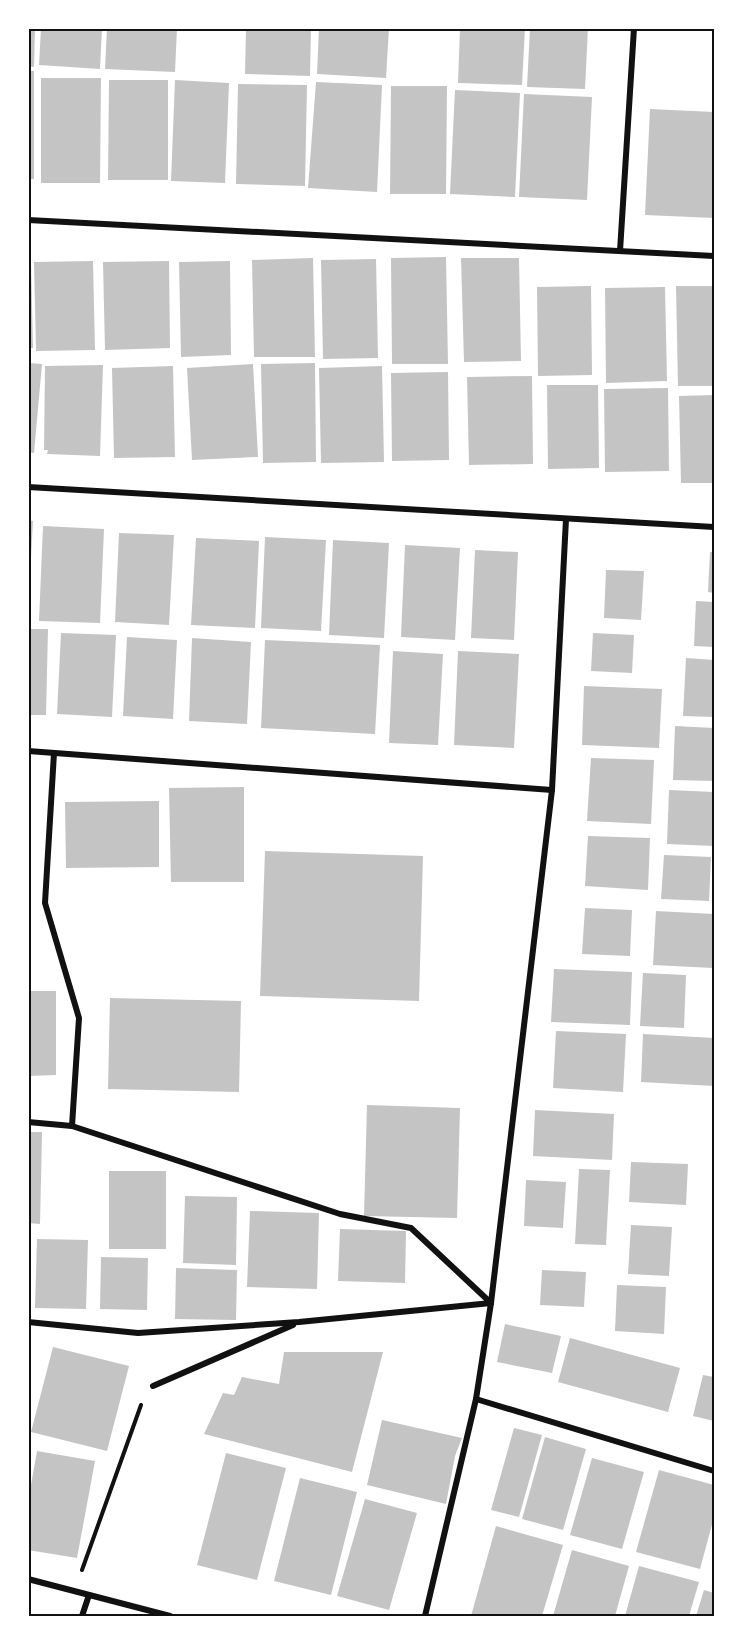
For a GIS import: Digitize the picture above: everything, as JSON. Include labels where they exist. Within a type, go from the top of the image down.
[{"type":"street","points":[[620,251],[634,28]]},
{"type":"street","points":[[28,220],[714,256]]},
{"type":"street","points":[[28,487],[714,527]]},
{"type":"street","points":[[425,1617],[476,1399],[492,1303],[552,790],[566,519]]},
{"type":"street","points":[[28,751],[552,790]]},
{"type":"street","points":[[54,753],[45,903],[79,1018],[72,1126]]},
{"type":"street","points":[[28,1122],[72,1126],[340,1214],[411,1228],[492,1303]]},
{"type":"street","points":[[28,1322],[138,1332],[299,1322],[492,1303]]},
{"type":"street","points":[[153,1386],[299,1322]]},
{"type":"street","points":[[476,1399],[714,1471]]},
{"type":"street","points":[[28,1578],[170,1617]]},
{"type":"street","points":[[82,1617],[89,1595]]},
{"type":"path","points":[[75,1591],[142,1404],[153,1386]]},
{"type":"building","points":[[28,28],[35,28],[34,67],[28,66]]},
{"type":"building","points":[[41,28],[102,28],[100,69],[39,65]]},
{"type":"building","points":[[107,28],[177,28],[175,72],[105,69]]},
{"type":"building","points":[[246,28],[311,28],[310,76],[245,74]]},
{"type":"building","points":[[319,28],[389,28],[386,78],[317,74]]},
{"type":"building","points":[[460,28],[525,28],[522,85],[458,83]]},
{"type":"building","points":[[530,28],[588,28],[585,89],[527,87]]},
{"type":"building","points":[[28,71],[34,71],[34,179],[28,179]]},
{"type":"building","points":[[41,78],[101,78],[100,183],[41,183]]},
{"type":"building","points":[[109,80],[168,80],[168,180],[108,180]]},
{"type":"building","points":[[175,80],[229,83],[225,183],[171,181]]},
{"type":"building","points":[[316,82],[382,85],[377,192],[308,188]]},
{"type":"building","points":[[238,84],[307,85],[305,186],[236,184]]},
{"type":"building","points":[[391,86],[447,86],[446,194],[390,194]]},
{"type":"building","points":[[455,90],[520,93],[515,197],[450,194]]},
{"type":"building","points":[[524,94],[592,97],[587,200],[519,197]]},
{"type":"building","points":[[650,109],[714,112],[714,218],[645,215]]},
{"type":"building","points":[[446,257],[448,364],[392,364],[391,258]]},
{"type":"building","points":[[313,258],[315,357],[254,357],[252,260]]},
{"type":"building","points":[[461,258],[519,258],[521,361],[464,362]]},
{"type":"building","points":[[376,259],[378,358],[323,359],[321,260]]},
{"type":"building","points":[[28,261],[31,261],[33,348],[28,348]]},
{"type":"building","points":[[93,261],[95,350],[36,351],[34,262]]},
{"type":"building","points":[[169,261],[170,348],[105,350],[103,262]]},
{"type":"building","points":[[230,261],[231,355],[181,357],[179,262]]},
{"type":"building","points":[[591,286],[592,375],[538,376],[537,287]]},
{"type":"building","points":[[676,286],[714,286],[714,386],[678,386]]},
{"type":"building","points":[[665,287],[667,381],[606,383],[605,288]]},
{"type":"building","points":[[28,363],[42,364],[34,453],[28,452]]},
{"type":"building","points":[[315,363],[316,462],[263,463],[261,364]]},
{"type":"building","points":[[253,364],[258,457],[192,460],[187,368]]},
{"type":"building","points":[[103,365],[100,456],[47,454],[48,450],[44,450],[45,366]]},
{"type":"building","points":[[173,366],[175,457],[114,458],[112,368]]},
{"type":"building","points":[[382,366],[384,462],[321,463],[319,368]]},
{"type":"building","points":[[448,372],[449,460],[392,461],[391,373]]},
{"type":"building","points":[[532,376],[533,464],[469,465],[467,377]]},
{"type":"building","points":[[547,385],[598,385],[599,468],[548,469]]},
{"type":"building","points":[[668,388],[669,471],[605,472],[604,389]]},
{"type":"building","points":[[714,395],[714,483],[681,483],[679,396]]},
{"type":"building","points":[[28,520],[33,521],[30,575],[28,575]]},
{"type":"building","points":[[43,526],[104,529],[100,623],[39,621]]},
{"type":"building","points":[[119,533],[174,535],[169,625],[115,622]]},
{"type":"building","points":[[265,537],[326,540],[321,631],[261,628]]},
{"type":"building","points":[[196,538],[259,541],[255,628],[191,625]]},
{"type":"building","points":[[333,540],[389,543],[384,638],[329,635]]},
{"type":"building","points":[[405,545],[460,548],[455,640],[401,637]]},
{"type":"building","points":[[475,550],[518,552],[514,640],[471,638]]},
{"type":"building","points":[[710,552],[714,552],[714,593],[708,592]]},
{"type":"building","points":[[606,570],[644,571],[641,620],[604,618]]},
{"type":"building","points":[[696,601],[714,602],[714,647],[694,646]]},
{"type":"building","points":[[28,629],[48,629],[46,715],[28,715]]},
{"type":"building","points":[[61,633],[116,635],[112,717],[57,714]]},
{"type":"building","points":[[593,633],[634,635],[632,673],[591,671]]},
{"type":"building","points":[[127,637],[177,640],[173,719],[123,716]]},
{"type":"building","points":[[192,638],[251,642],[247,724],[189,721]]},
{"type":"building","points":[[265,640],[380,645],[375,734],[261,728]]},
{"type":"building","points":[[393,651],[443,654],[438,745],[389,743]]},
{"type":"building","points":[[458,651],[519,654],[514,748],[454,745]]},
{"type":"building","points":[[686,658],[714,660],[714,717],[683,716]]},
{"type":"building","points":[[584,686],[662,689],[659,748],[582,745]]},
{"type":"building","points":[[675,726],[714,728],[714,781],[673,780]]},
{"type":"building","points":[[591,758],[654,760],[651,824],[587,821]]},
{"type":"building","points":[[244,787],[244,882],[171,882],[169,788]]},
{"type":"building","points":[[669,790],[714,792],[714,846],[667,844]]},
{"type":"building","points":[[159,801],[159,867],[66,868],[65,802]]},
{"type":"building","points":[[588,836],[650,838],[648,890],[585,886]]},
{"type":"building","points":[[265,851],[423,856],[419,1001],[260,996]]},
{"type":"building","points":[[664,855],[711,857],[709,901],[661,899]]},
{"type":"building","points":[[585,908],[632,910],[630,956],[582,954]]},
{"type":"building","points":[[656,911],[714,914],[713,968],[653,965]]},
{"type":"building","points":[[554,969],[632,972],[630,1025],[551,1022]]},
{"type":"building","points":[[643,973],[686,975],[684,1028],[640,1026]]},
{"type":"building","points":[[28,991],[56,991],[56,1075],[28,1076]]},
{"type":"building","points":[[110,998],[241,1001],[239,1092],[108,1089]]},
{"type":"building","points":[[556,1031],[626,1034],[623,1092],[553,1088]]},
{"type":"building","points":[[643,1034],[714,1038],[714,1086],[641,1082]]},
{"type":"building","points":[[367,1105],[460,1108],[457,1218],[364,1216]]},
{"type":"building","points":[[535,1110],[614,1114],[612,1160],[533,1156]]},
{"type":"building","points":[[28,1132],[42,1132],[40,1224],[28,1223]]},
{"type":"building","points":[[631,1162],[688,1164],[686,1205],[629,1202]]},
{"type":"building","points":[[579,1169],[610,1170],[606,1245],[575,1244]]},
{"type":"building","points":[[109,1171],[166,1171],[166,1249],[109,1249]]},
{"type":"building","points":[[526,1180],[566,1182],[563,1228],[524,1226]]},
{"type":"building","points":[[185,1196],[237,1197],[236,1265],[183,1263]]},
{"type":"building","points":[[250,1211],[319,1213],[317,1289],[247,1287]]},
{"type":"building","points":[[631,1225],[672,1227],[669,1276],[628,1274]]},
{"type":"building","points":[[340,1229],[406,1231],[405,1283],[338,1281]]},
{"type":"building","points":[[37,1239],[88,1240],[86,1309],[35,1308]]},
{"type":"building","points":[[101,1257],[148,1258],[147,1310],[100,1309]]},
{"type":"building","points":[[176,1268],[237,1270],[236,1320],[175,1319]]},
{"type":"building","points":[[542,1270],[586,1272],[584,1307],[540,1305]]},
{"type":"building","points":[[617,1285],[666,1287],[664,1334],[615,1331]]},
{"type":"building","points":[[505,1324],[561,1336],[552,1373],[497,1362]]},
{"type":"building","points":[[570,1338],[680,1368],[668,1412],[558,1382]]},
{"type":"building","points":[[53,1347],[129,1366],[107,1451],[31,1432]]},
{"type":"building","points":[[284,1352],[383,1352],[352,1472],[204,1434],[223,1393],[234,1395],[242,1377],[279,1384]]},
{"type":"building","points":[[703,1375],[714,1377],[714,1421],[693,1416]]},
{"type":"building","points":[[382,1420],[462,1438],[455,1456],[446,1504],[367,1485]]},
{"type":"building","points":[[514,1428],[542,1435],[519,1517],[491,1510]]},
{"type":"building","points":[[545,1437],[586,1449],[563,1530],[522,1519]]},
{"type":"building","points":[[37,1451],[95,1461],[77,1558],[28,1550],[28,1502]]},
{"type":"building","points":[[226,1453],[286,1468],[257,1580],[197,1565]]},
{"type":"building","points":[[592,1458],[644,1472],[622,1549],[570,1535]]},
{"type":"building","points":[[659,1470],[714,1485],[714,1517],[700,1569],[636,1552]]},
{"type":"building","points":[[300,1478],[357,1492],[331,1595],[274,1581]]},
{"type":"building","points":[[365,1499],[417,1513],[389,1610],[337,1596]]},
{"type":"building","points":[[496,1526],[563,1545],[542,1616],[471,1616]]},
{"type":"building","points":[[572,1550],[629,1566],[615,1616],[553,1616]]},
{"type":"building","points":[[639,1566],[699,1582],[689,1616],[625,1616]]},
{"type":"building","points":[[704,1590],[714,1593],[714,1616],[696,1616]]}]
